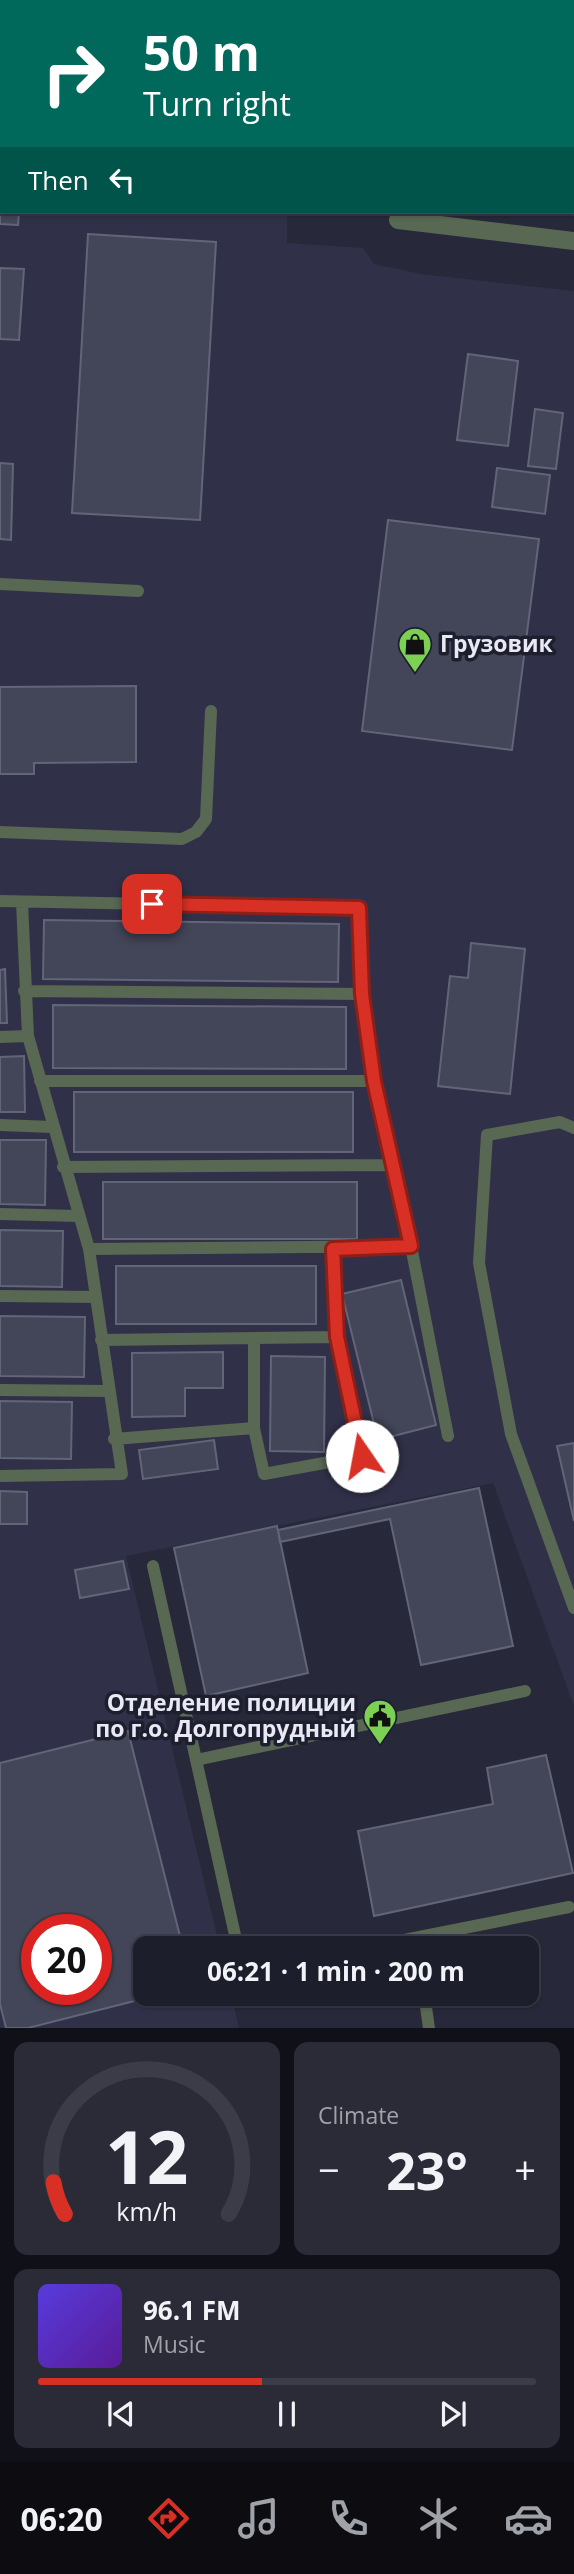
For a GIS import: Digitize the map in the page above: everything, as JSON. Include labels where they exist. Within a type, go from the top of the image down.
[{"type":"street","points":[[398,220],[574,241]]},
{"type":"lane","points":[[0,584],[138,591]]},
{"type":"lane","points":[[0,832],[182,839],[197,832],[206,819],[211,711]]},
{"type":"lane","points":[[0,901],[359,908],[362,994],[374,1081],[411,1246],[448,1436]]},
{"type":"lane","points":[[0,1476],[121,1474],[89,1249],[63,1167],[28,1037],[22,902]]},
{"type":"lane","points":[[24,991],[362,994]]},
{"type":"lane","points":[[0,1037],[28,1037]]},
{"type":"lane","points":[[40,1081],[374,1081]]},
{"type":"lane","points":[[574,1128],[560,1122],[487,1135],[479,1263],[511,1434],[574,1608]]},
{"type":"lane","points":[[0,1125],[52,1127]]},
{"type":"lane","points":[[63,1167],[394,1165]]},
{"type":"lane","points":[[0,1214],[78,1216]]},
{"type":"lane","points":[[89,1249],[333,1249],[411,1246]]},
{"type":"lane","points":[[254,1339],[254,1428],[264,1474],[362,1456],[337,1337],[333,1249]]},
{"type":"lane","points":[[0,1296],[96,1297]]},
{"type":"lane","points":[[102,1340],[337,1337]]},
{"type":"lane","points":[[0,1390],[108,1391]]},
{"type":"lane","points":[[114,1439],[254,1428]]},
{"type":"lane","points":[[153,1566],[235,1936]]},
{"type":"lane","points":[[196,1760],[525,1691]]},
{"type":"lane","points":[[448,1936],[569,1907]]},
{"type":"lane","points":[[426,2006],[429,2028]]},
{"type":"shaded area","points":[[0,214],[287,214],[287,243],[363,248],[374,264],[421,274],[574,291],[574,1706],[493,1483],[126,1556],[217,1936],[133,1936],[133,2006],[234,2006],[239,2028],[0,2028]]},
{"type":"building","points":[[0,214],[19,214],[18,225],[0,224]]},
{"type":"building","points":[[88,234],[216,242],[200,520],[72,513]]},
{"type":"building","points":[[0,268],[24,269],[19,340],[0,339]]},
{"type":"building","points":[[468,354],[518,361],[508,446],[457,440]]},
{"type":"building","points":[[535,409],[563,413],[556,469],[528,466]]},
{"type":"building","points":[[0,463],[13,464],[11,540],[0,539]]},
{"type":"building","points":[[497,468],[550,475],[545,514],[492,507]]},
{"type":"building","points":[[388,520],[539,539],[512,750],[362,731]]},
{"type":"building","points":[[136,686],[136,762],[34,763],[34,774],[0,774],[0,687]]},
{"type":"building","points":[[44,920],[339,924],[338,982],[43,979]]},
{"type":"building","points":[[471,943],[525,949],[510,1094],[438,1086],[450,976],[468,978]]},
{"type":"building","points":[[5,969],[7,1023],[0,1023],[0,970]]},
{"type":"building","points":[[53,1005],[346,1007],[346,1069],[53,1068]]},
{"type":"building","points":[[24,1056],[25,1112],[0,1112],[0,1057]]},
{"type":"building","points":[[74,1092],[353,1092],[353,1152],[74,1152]]},
{"type":"building","points":[[0,1140],[46,1140],[45,1205],[0,1204]]},
{"type":"building","points":[[103,1182],[357,1182],[357,1239],[103,1239]]},
{"type":"building","points":[[0,1230],[63,1231],[62,1287],[0,1286]]},
{"type":"building","points":[[116,1266],[316,1266],[316,1324],[116,1324]]},
{"type":"building","points":[[401,1280],[436,1425],[378,1440],[342,1294]]},
{"type":"building","points":[[0,1316],[85,1317],[84,1377],[0,1376]]},
{"type":"building","points":[[223,1352],[223,1388],[185,1388],[185,1416],[132,1417],[132,1353]]},
{"type":"building","points":[[271,1356],[325,1357],[324,1452],[270,1451]]},
{"type":"building","points":[[0,1401],[72,1402],[71,1459],[0,1458]]},
{"type":"building","points":[[214,1440],[218,1469],[143,1479],[139,1450]]},
{"type":"building","points":[[574,1443],[574,1521],[557,1446]]},
{"type":"building","points":[[479,1488],[513,1646],[421,1665],[390,1519],[280,1542],[278,1530]]},
{"type":"building","points":[[0,1491],[27,1492],[27,1524],[0,1524]]},
{"type":"building","points":[[277,1526],[308,1673],[206,1696],[174,1548]]},
{"type":"building","points":[[123,1561],[129,1589],[80,1598],[75,1570]]},
{"type":"building","points":[[128,1731],[180,1936],[133,1936],[133,2001],[28,2028],[6,2028],[0,2004],[0,1763]]},
{"type":"building","points":[[546,1755],[573,1873],[374,1916],[358,1831],[493,1804],[487,1768]]},
{"type":"place","name":"Грузовик","points":[[415,674]]},
{"type":"place","name":"Отделение полиции по г.о. Долгопрудный","points":[[380,1746]]},
{"type":"route","points":[[152,904],[359,908],[362,994],[374,1081],[411,1246],[333,1249],[337,1337],[362,1456]]}]
